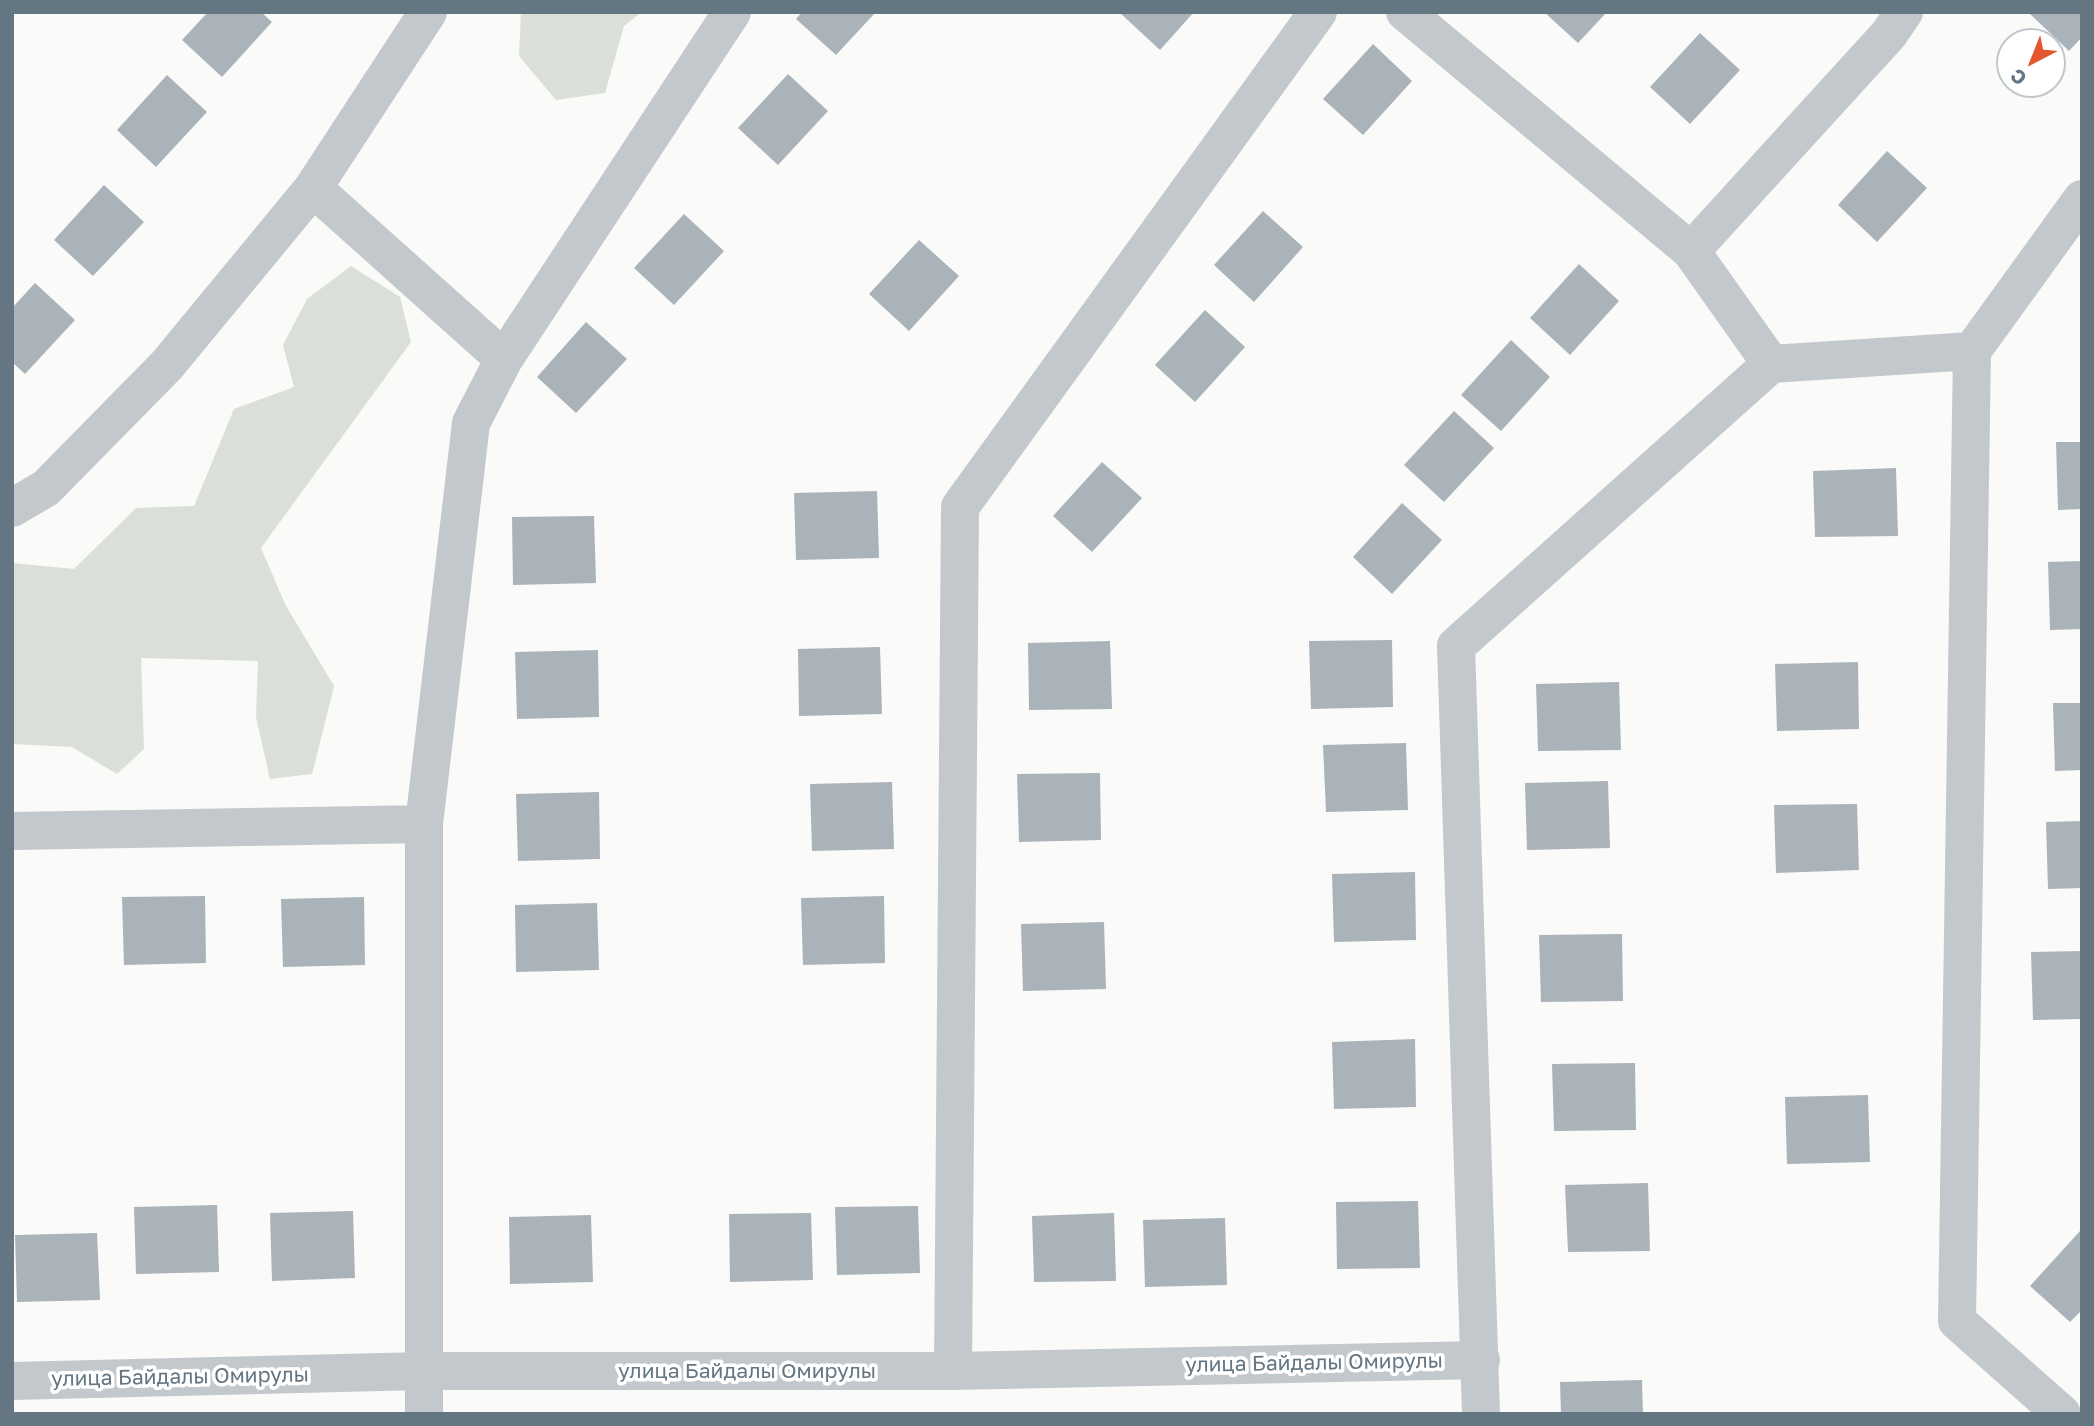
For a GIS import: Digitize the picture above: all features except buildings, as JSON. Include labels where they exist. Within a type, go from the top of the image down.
[{"type":"street","points":[[12,508],[46,488],[167,365],[313,188],[428,12]]},
{"type":"street","points":[[424,1414],[424,824],[471,423],[504,359],[732,12]]},
{"type":"street","points":[[953,1371],[960,507],[1318,12]]},
{"type":"street","points":[[1405,12],[1691,251],[1771,364]]},
{"type":"street","points":[[1691,251],[1889,34],[1904,12]]},
{"type":"street","points":[[313,188],[504,359]]},
{"type":"street","points":[[2063,1414],[1957,1321],[1972,351],[2082,199]]},
{"type":"street","points":[[1481,1414],[1457,646],[1771,364],[1972,351]]},
{"type":"street","points":[[12,831],[424,824]]},
{"type":"street","name":"улица Байдалы Омирулы","points":[[12,1381],[423,1371],[953,1371],[1481,1360]]},
{"type":"shaded area","points":[[521,12],[642,12],[624,26],[605,93],[556,100],[519,56]]},
{"type":"shaded area","points":[[351,266],[400,297],[411,342],[261,548],[286,606],[334,686],[312,774],[270,779],[256,717],[258,661],[141,658],[144,749],[117,774],[72,747],[12,744],[12,563],[74,569],[136,508],[194,506],[234,409],[294,387],[283,345],[307,299]]}]
